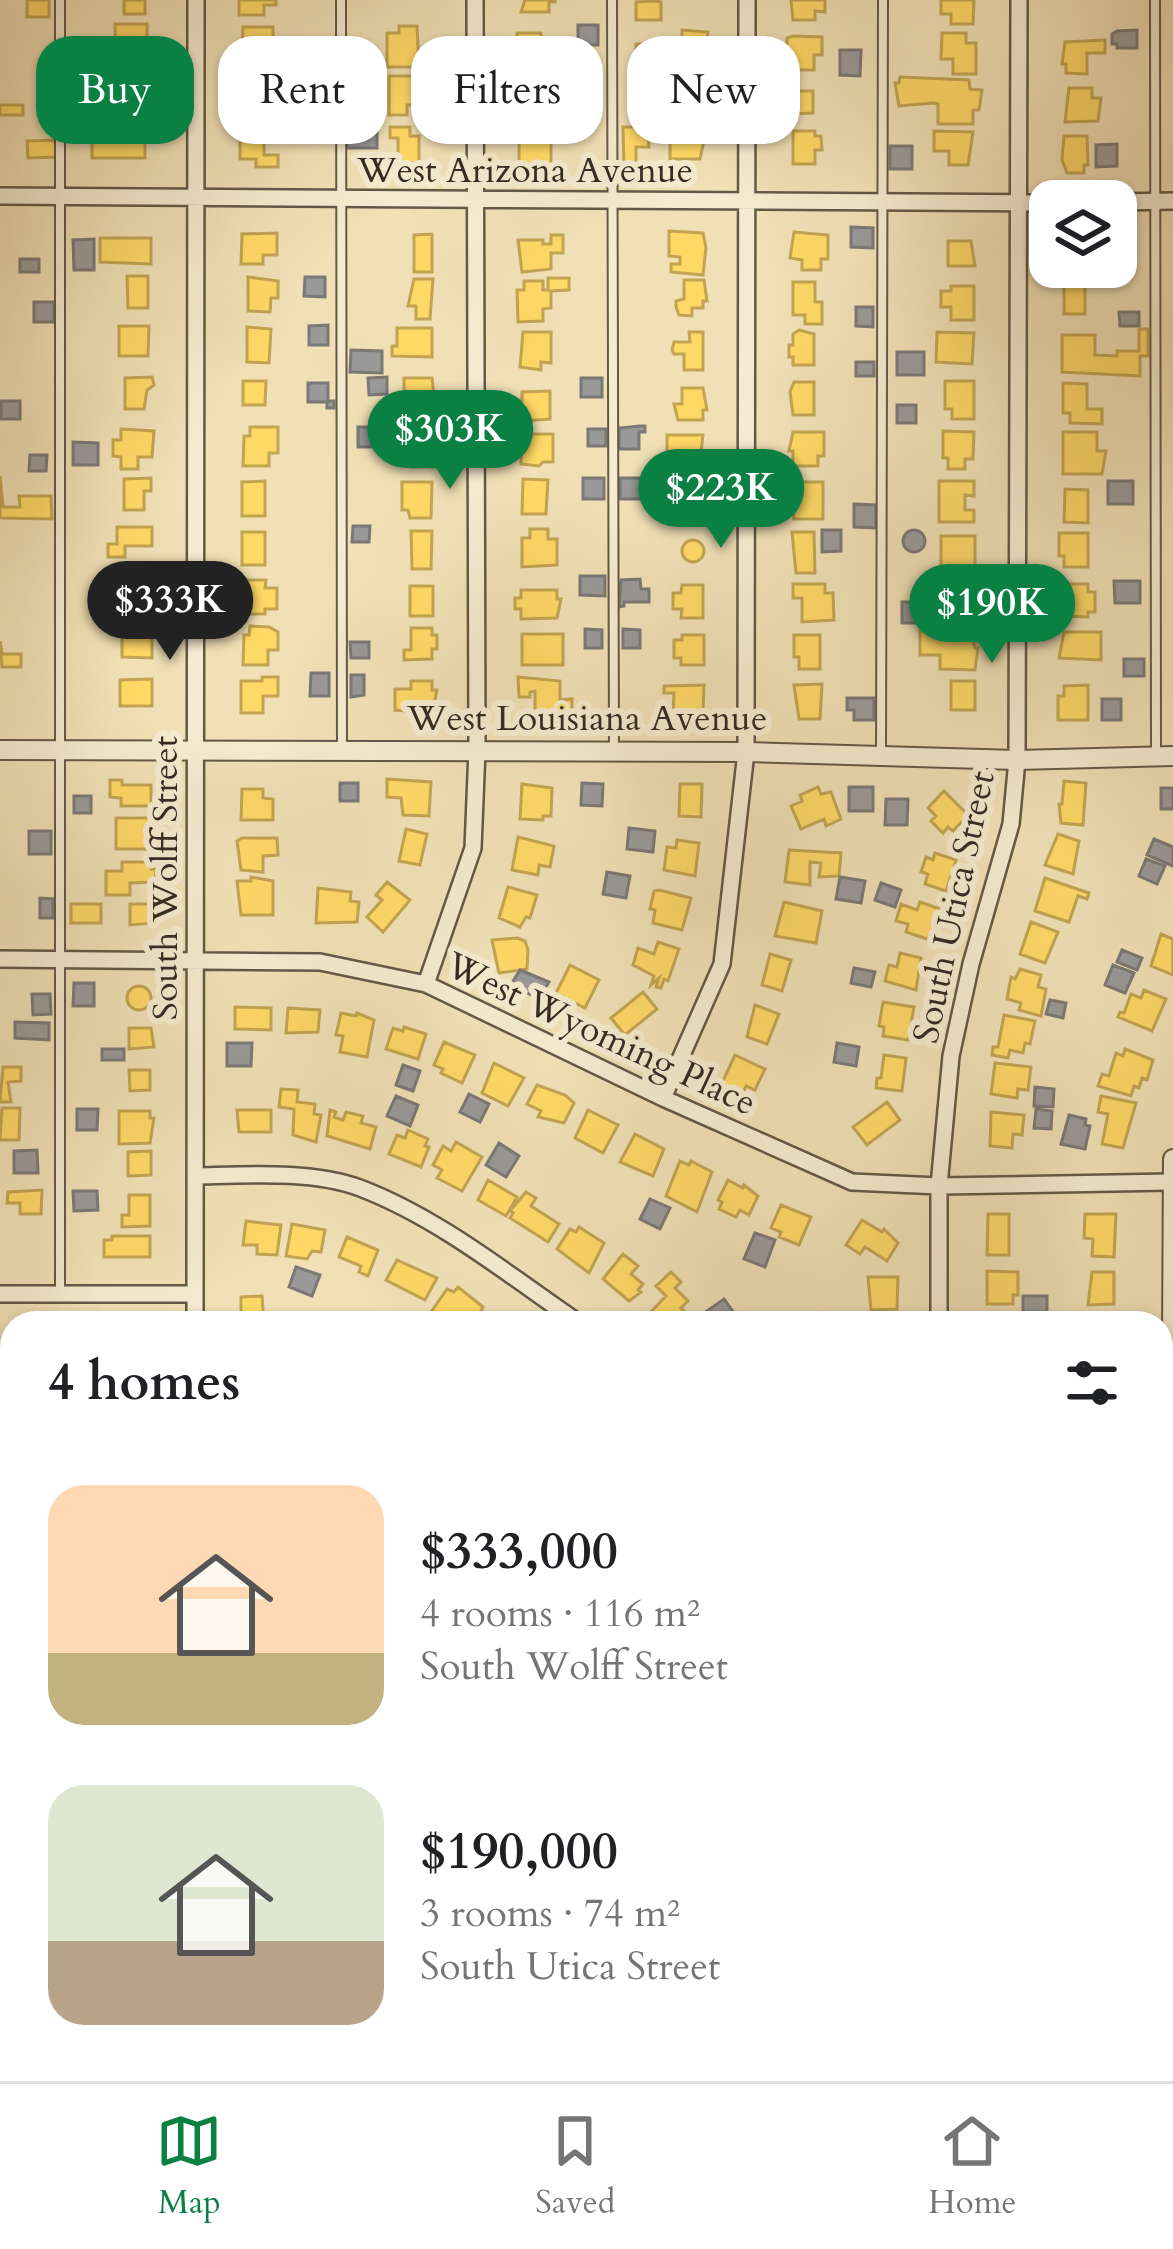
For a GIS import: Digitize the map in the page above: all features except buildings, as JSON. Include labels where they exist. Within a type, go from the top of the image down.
[{"type":"street","name":"South Wolff Street","points":[[194,1311],[196,0]]},
{"type":"street","points":[[426,984],[472,848],[477,750],[475,0]]},
{"type":"street","points":[[663,1098],[722,964],[746,752],[747,0]]},
{"type":"street","name":"South Utica Street","points":[[939,1311],[939,1186],[951,1056],[971,964],[1011,824],[1017,760],[1019,0]]},
{"type":"street","name":"West Arizona Avenue","points":[[0,196],[1029,203]]},
{"type":"street","points":[[1137,201],[1173,201]]},
{"type":"street","name":"West Louisiana Avenue","points":[[0,750],[746,752],[1017,760],[1165,757]]},
{"type":"street","name":"West Wyoming Place","points":[[0,959],[320,962],[426,984],[852,1182],[939,1186],[1170,1182]]},
{"type":"street","points":[[1173,1159],[1173,1311]]},
{"type":"street","points":[[195,1176],[273,1174],[357,1187],[445,1232],[561,1311]]},
{"type":"street","points":[[0,1294],[193,1294]]},
{"type":"lane","points":[[60,0],[60,1294]]},
{"type":"lane","points":[[341,0],[342,750]]},
{"type":"lane","points":[[612,0],[614,751]]},
{"type":"lane","points":[[881,756],[883,0]]},
{"type":"lane","points":[[1155,0],[1154,201],[1165,757]]}]
